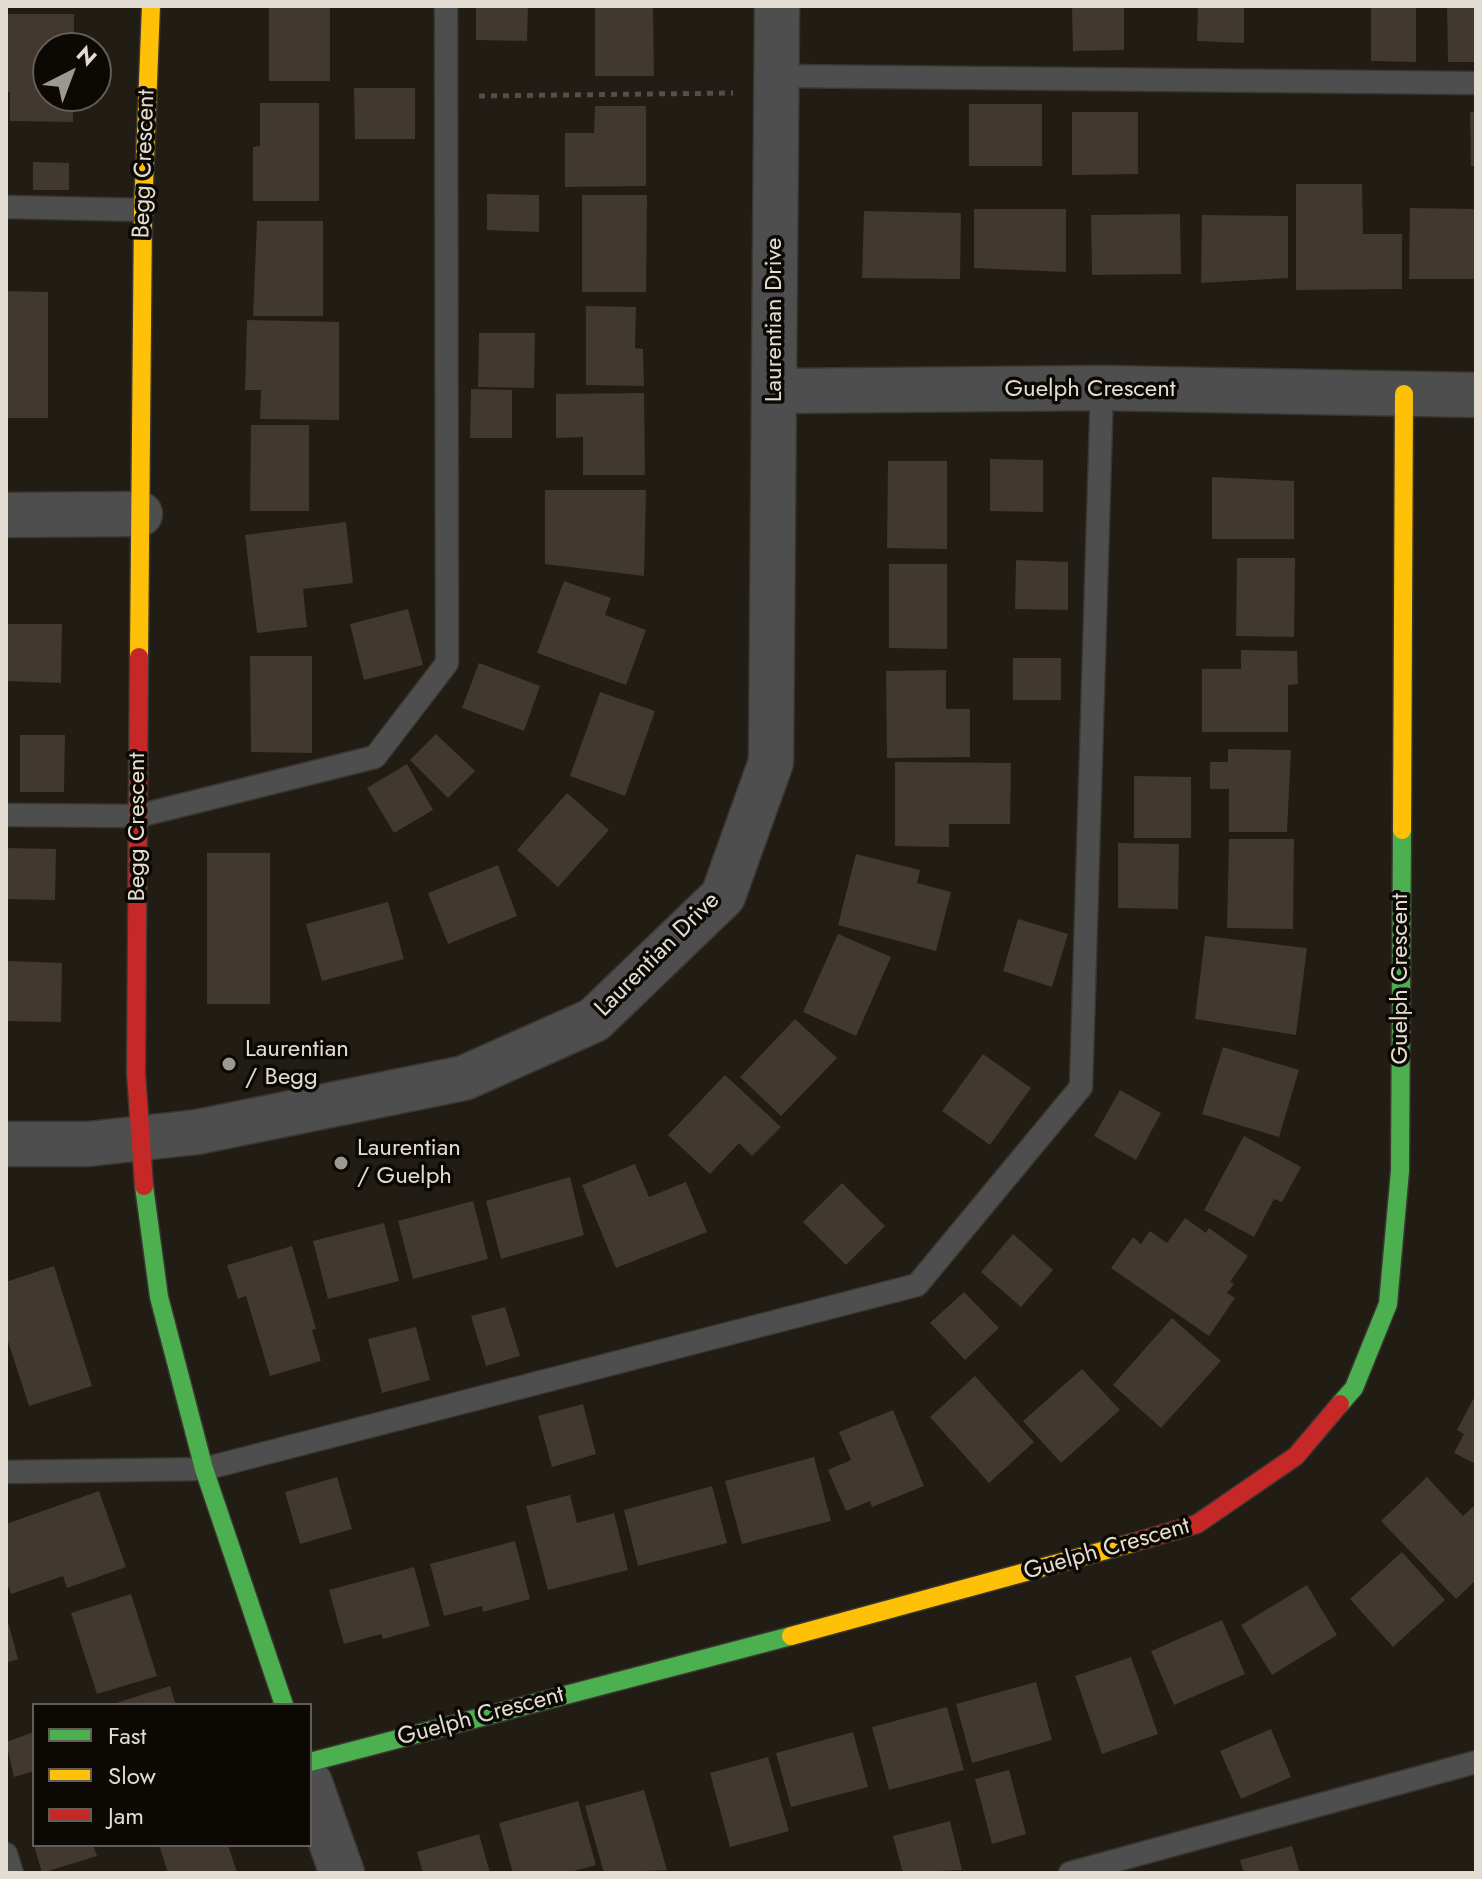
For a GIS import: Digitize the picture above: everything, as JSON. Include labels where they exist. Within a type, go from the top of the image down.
[{"type":"street","name":"Begg Crescent","points":[[140,1139],[136,1073],[140,514],[143,210],[151,6]]},
{"type":"street","name":"Laurentian Drive","points":[[6,1144],[88,1144],[197,1132],[464,1078],[594,1020],[723,896],[771,762],[777,6]]},
{"type":"street","name":"Guelph Crescent","points":[[776,391],[1102,388],[1476,395]]},
{"type":"street","name":"Guelph Crescent","points":[[312,1761],[1003,1580],[1197,1524],[1296,1456],[1354,1388],[1388,1304],[1400,1171],[1404,394]]},
{"type":"street","points":[[6,515],[140,514]]},
{"type":"street","points":[[140,1139],[159,1297],[204,1469],[283,1703]]},
{"type":"street","points":[[312,1789],[342,1873]]},
{"type":"lane","points":[[6,815],[138,816],[375,757],[447,663],[446,6]]},
{"type":"lane","points":[[777,76],[1476,83]]},
{"type":"lane","points":[[6,207],[143,210]]},
{"type":"lane","points":[[6,1472],[204,1469],[917,1285],[1081,1087],[1102,388]]},
{"type":"lane","points":[[1070,1873],[1476,1762]]},
{"type":"lane","points":[[6,1854],[12,1873]]},
{"type":"path","points":[[447,96],[729,93]]},
{"type":"building","points":[[269,6],[330,6],[330,81],[269,81]]},
{"type":"building","points":[[476,6],[528,6],[527,41],[476,40]]},
{"type":"building","points":[[595,6],[653,6],[654,76],[595,76]]},
{"type":"building","points":[[1198,6],[1244,6],[1244,43],[1197,41]]},
{"type":"building","points":[[1371,6],[1416,6],[1416,62],[1371,61]]},
{"type":"building","points":[[1447,6],[1476,6],[1476,62],[1448,62]]},
{"type":"building","points":[[1072,8],[1124,8],[1124,50],[1073,51]]},
{"type":"building","points":[[6,14],[74,14],[74,32],[32,32],[32,112],[73,112],[73,122],[10,121],[10,92],[6,92]]},
{"type":"building","points":[[354,88],[415,88],[415,139],[355,139]]},
{"type":"building","points":[[260,103],[319,103],[319,201],[253,201],[253,147],[260,146]]},
{"type":"building","points":[[969,104],[1042,104],[1042,166],[969,166]]},
{"type":"building","points":[[595,106],[646,106],[646,186],[565,187],[565,133],[594,133]]},
{"type":"building","points":[[1072,112],[1138,112],[1138,174],[1072,175]]},
{"type":"building","points":[[1470,112],[1476,112],[1476,166],[1471,166]]},
{"type":"building","points":[[33,162],[69,163],[69,190],[33,190]]},
{"type":"building","points":[[1296,184],[1362,184],[1363,234],[1402,234],[1402,289],[1296,290]]},
{"type":"building","points":[[487,194],[539,195],[539,232],[487,230]]},
{"type":"building","points":[[582,195],[647,195],[646,292],[582,292]]},
{"type":"building","points":[[1410,208],[1476,209],[1476,279],[1409,279]]},
{"type":"building","points":[[974,209],[1066,209],[1066,272],[974,268]]},
{"type":"building","points":[[864,211],[961,213],[960,279],[862,278]]},
{"type":"building","points":[[1180,214],[1181,274],[1092,275],[1091,215]]},
{"type":"building","points":[[1202,215],[1288,216],[1288,278],[1201,283]]},
{"type":"building","points":[[257,221],[323,221],[323,316],[253,316]]},
{"type":"building","points":[[6,291],[48,292],[48,418],[6,418]]},
{"type":"building","points":[[586,306],[636,307],[635,348],[643,349],[644,386],[586,385]]},
{"type":"building","points":[[247,320],[339,322],[339,420],[260,419],[261,390],[245,390]]},
{"type":"building","points":[[479,333],[535,333],[534,388],[478,387]]},
{"type":"building","points":[[471,389],[512,390],[512,438],[470,438]]},
{"type":"building","points":[[644,393],[645,475],[583,475],[583,437],[556,438],[556,394]]},
{"type":"building","points":[[251,425],[309,425],[309,511],[250,511]]},
{"type":"building","points":[[990,459],[1043,460],[1043,512],[990,511]]},
{"type":"building","points":[[888,461],[947,461],[947,549],[887,548]]},
{"type":"building","points":[[1212,477],[1294,481],[1294,539],[1212,539]]},
{"type":"building","points":[[545,490],[646,490],[644,576],[545,564]]},
{"type":"building","points":[[346,522],[353,583],[303,589],[307,627],[257,633],[245,535]]},
{"type":"building","points":[[1237,558],[1295,558],[1294,637],[1236,636]]},
{"type":"building","points":[[1016,560],[1068,562],[1068,610],[1015,609]]},
{"type":"building","points":[[889,564],[947,564],[947,649],[889,648]]},
{"type":"building","points":[[564,581],[611,598],[605,615],[646,630],[626,685],[537,653]]},
{"type":"building","points":[[408,609],[423,665],[364,680],[350,624]]},
{"type":"building","points":[[6,624],[62,624],[61,683],[6,681]]},
{"type":"building","points":[[1241,650],[1297,651],[1298,684],[1288,685],[1288,732],[1202,732],[1202,669],[1241,669]]},
{"type":"building","points":[[250,656],[312,656],[312,753],[251,752]]},
{"type":"building","points":[[1013,658],[1061,658],[1061,700],[1013,700]]},
{"type":"building","points":[[479,663],[540,686],[524,731],[462,708]]},
{"type":"building","points":[[946,670],[946,709],[970,709],[970,757],[887,758],[886,671]]},
{"type":"building","points":[[600,692],[655,711],[625,796],[570,776]]},
{"type":"building","points":[[436,734],[475,771],[448,798],[410,760]]},
{"type":"building","points":[[20,735],[65,735],[64,792],[20,792]]},
{"type":"building","points":[[1228,749],[1291,750],[1287,832],[1229,832],[1229,789],[1210,789],[1210,762],[1228,762]]},
{"type":"building","points":[[895,762],[1011,763],[1010,824],[949,824],[949,847],[895,846]]},
{"type":"building","points":[[407,764],[433,810],[394,833],[367,788]]},
{"type":"building","points":[[1134,776],[1191,777],[1191,838],[1134,838]]},
{"type":"building","points":[[567,793],[609,830],[558,887],[517,850]]},
{"type":"building","points":[[1229,839],[1294,839],[1293,929],[1227,928]]},
{"type":"building","points":[[1118,843],[1179,844],[1178,909],[1118,908]]},
{"type":"building","points":[[6,848],[56,849],[55,900],[6,899]]},
{"type":"building","points":[[207,853],[270,853],[270,1004],[207,1004]]},
{"type":"building","points":[[856,854],[920,870],[917,883],[951,892],[936,951],[838,925]]},
{"type":"building","points":[[498,865],[517,916],[448,944],[428,893]]},
{"type":"building","points":[[388,902],[404,959],[322,981],[306,924]]},
{"type":"building","points":[[1018,919],[1068,934],[1052,987],[1003,971]]},
{"type":"building","points":[[838,934],[891,957],[856,1036],[803,1012]]},
{"type":"building","points":[[1205,936],[1307,948],[1296,1035],[1195,1019]]},
{"type":"building","points":[[6,961],[62,963],[61,1022],[6,1021]]},
{"type":"building","points":[[795,1019],[837,1058],[781,1116],[740,1077]]},
{"type":"building","points":[[1223,1047],[1299,1070],[1279,1137],[1202,1114]]},
{"type":"building","points":[[983,1054],[1031,1088],[990,1145],[942,1111]]},
{"type":"building","points":[[725,1075],[781,1127],[752,1156],[739,1143],[710,1174],[668,1135]]},
{"type":"building","points":[[1120,1090],[1161,1113],[1136,1160],[1094,1136]]},
{"type":"building","points":[[1244,1136],[1301,1167],[1282,1202],[1274,1199],[1254,1237],[1204,1210]]},
{"type":"building","points":[[635,1164],[649,1197],[686,1182],[707,1232],[616,1268],[582,1185]]},
{"type":"building","points":[[570,1177],[584,1235],[501,1259],[486,1201]]},
{"type":"building","points":[[842,1183],[885,1226],[846,1265],[803,1222]]},
{"type":"building","points":[[473,1201],[488,1259],[413,1279],[398,1221]]},
{"type":"building","points":[[1185,1218],[1206,1233],[1209,1228],[1248,1256],[1230,1282],[1234,1284],[1227,1293],[1235,1298],[1209,1336],[1111,1268],[1133,1237],[1141,1244],[1150,1231],[1167,1243]]},
{"type":"building","points":[[384,1223],[399,1281],[328,1299],[313,1241]]},
{"type":"building","points":[[1013,1234],[1053,1270],[1021,1307],[981,1272]]},
{"type":"building","points":[[292,1246],[316,1329],[312,1330],[321,1361],[270,1376],[246,1296],[238,1299],[227,1265]]},
{"type":"building","points":[[54,1266],[92,1386],[29,1406],[6,1335],[6,1282]]},
{"type":"building","points":[[964,1292],[999,1328],[965,1360],[930,1323]]},
{"type":"building","points":[[505,1307],[520,1356],[486,1366],[471,1316]]},
{"type":"building","points":[[1172,1318],[1221,1361],[1161,1428],[1113,1385]]},
{"type":"building","points":[[416,1327],[430,1380],[382,1393],[368,1339]]},
{"type":"building","points":[[1082,1369],[1120,1410],[1061,1463],[1023,1421]]},
{"type":"building","points":[[975,1376],[1034,1442],[989,1483],[930,1417]]},
{"type":"building","points":[[1476,1394],[1476,1464],[1454,1453],[1464,1434],[1457,1430]]},
{"type":"building","points":[[583,1404],[596,1454],[552,1467],[538,1416]]},
{"type":"building","points":[[893,1410],[924,1486],[872,1507],[870,1501],[846,1511],[828,1470],[851,1460],[839,1432]]},
{"type":"building","points":[[814,1457],[831,1521],[742,1544],[725,1481]]},
{"type":"building","points":[[337,1477],[352,1529],[300,1544],[285,1492]]},
{"type":"building","points":[[1427,1477],[1463,1516],[1476,1504],[1476,1580],[1456,1599],[1381,1521]]},
{"type":"building","points":[[712,1486],[727,1543],[638,1566],[624,1510]]},
{"type":"building","points":[[99,1491],[126,1567],[67,1588],[63,1576],[11,1594],[6,1580],[6,1524]]},
{"type":"building","points":[[570,1495],[577,1523],[614,1513],[628,1570],[548,1590],[526,1506]]},
{"type":"building","points":[[515,1541],[530,1599],[483,1612],[482,1606],[444,1616],[430,1564]]},
{"type":"building","points":[[1402,1552],[1445,1600],[1393,1647],[1350,1599]]},
{"type":"building","points":[[414,1567],[430,1626],[383,1639],[381,1634],[344,1644],[329,1590]]},
{"type":"building","points":[[1307,1585],[1337,1635],[1272,1675],[1241,1625]]},
{"type":"building","points":[[131,1594],[157,1676],[97,1694],[71,1613]]},
{"type":"building","points":[[6,1619],[18,1659],[6,1663]]},
{"type":"building","points":[[1222,1620],[1245,1674],[1174,1705],[1151,1651]]},
{"type":"building","points":[[1131,1657],[1158,1734],[1102,1754],[1075,1676]]},
{"type":"building","points":[[1036,1682],[1052,1740],[972,1763],[956,1704]]},
{"type":"building","points":[[170,1686],[175,1703],[116,1703]]},
{"type":"building","points":[[947,1707],[964,1770],[889,1790],[872,1727]]},
{"type":"building","points":[[1271,1729],[1291,1777],[1241,1799],[1220,1751]]},
{"type":"building","points":[[853,1732],[868,1787],[791,1807],[776,1753]]},
{"type":"building","points":[[32,1733],[32,1772],[14,1777],[6,1742]]},
{"type":"building","points":[[768,1757],[789,1831],[730,1847],[710,1773]]},
{"type":"building","points":[[1009,1770],[1026,1834],[992,1844],[975,1779]]},
{"type":"building","points":[[644,1790],[667,1870],[604,1873],[585,1806]]},
{"type":"building","points":[[578,1801],[596,1865],[567,1873],[513,1873],[499,1823]]},
{"type":"building","points":[[950,1821],[962,1870],[903,1873],[893,1836]]},
{"type":"building","points":[[479,1834],[490,1873],[423,1873],[417,1852]]},
{"type":"building","points":[[1292,1846],[1300,1873],[1244,1873],[1240,1860]]},
{"type":"building","points":[[35,1847],[94,1847],[97,1856],[42,1873]]},
{"type":"building","points":[[160,1847],[229,1847],[237,1872],[168,1873]]},
{"type":"traffic: fast","points":[[1340,1404],[1354,1388],[1388,1304],[1400,1171],[1402,830]]},
{"type":"traffic: fast","points":[[144,1186],[159,1297],[204,1469],[283,1703]]},
{"type":"traffic: fast","points":[[312,1761],[791,1636]]},
{"type":"traffic: slow","points":[[139,657],[143,210],[151,6]]},
{"type":"traffic: slow","points":[[1402,830],[1404,394]]},
{"type":"traffic: slow","points":[[791,1636],[1132,1543]]},
{"type":"traffic: jam","points":[[139,657],[136,1073],[144,1186]]},
{"type":"traffic: jam","points":[[1132,1543],[1197,1524],[1296,1456],[1340,1404]]},
{"type":"place","name":"Laurentian / Begg","points":[[229,1064]]},
{"type":"place","name":"Laurentian / Guelph","points":[[341,1163]]}]
